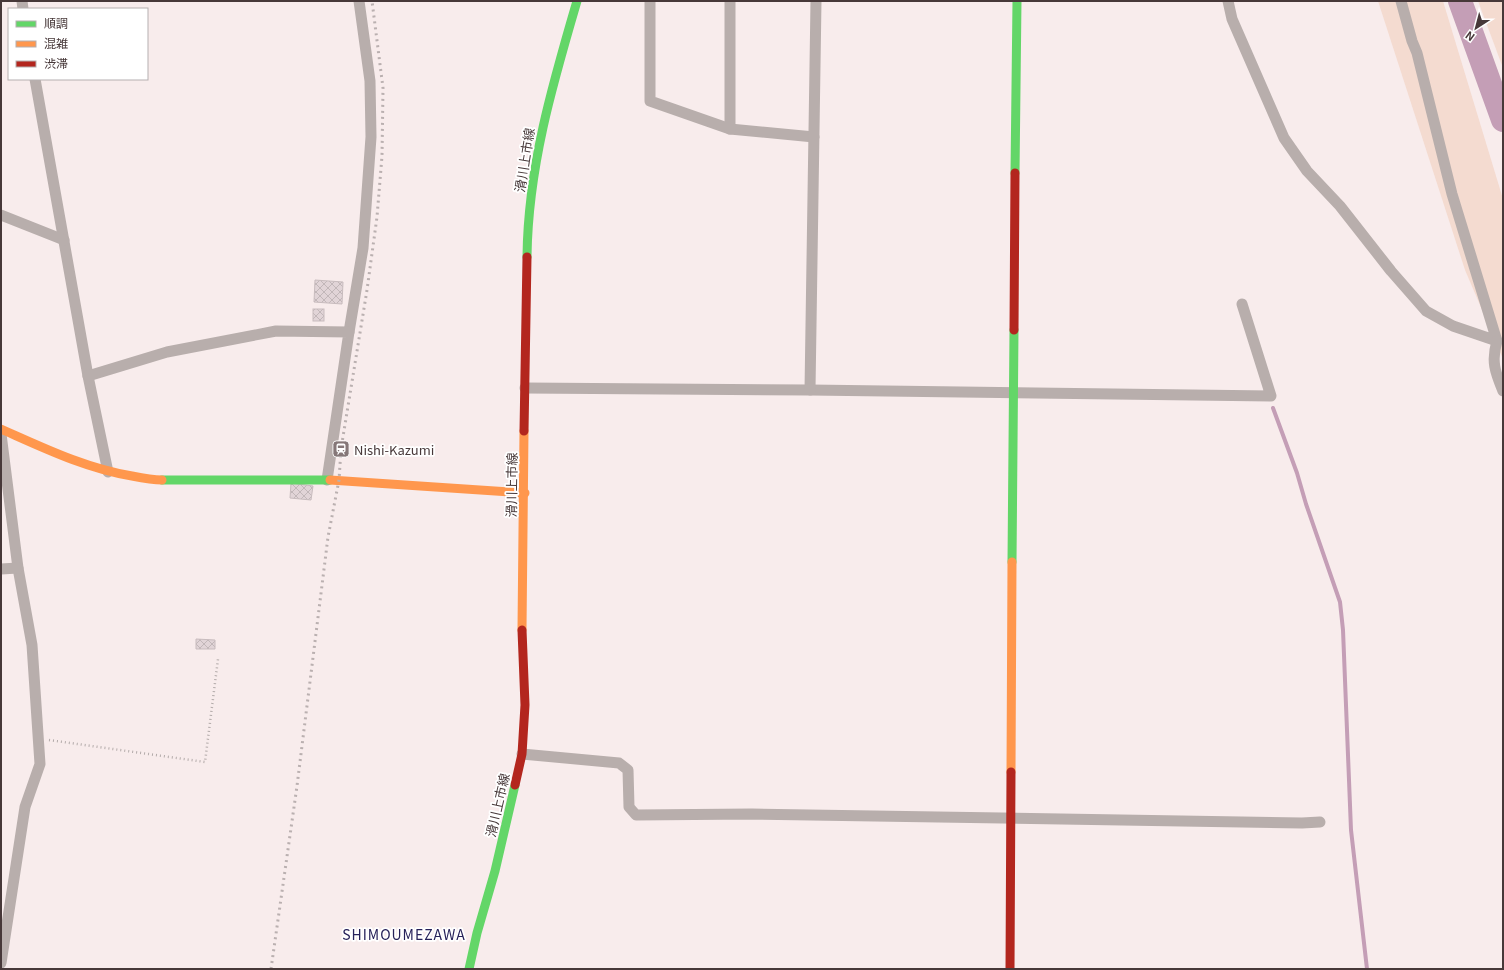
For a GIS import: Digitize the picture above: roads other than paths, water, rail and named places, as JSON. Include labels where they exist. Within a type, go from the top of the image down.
[{"type":"street","points":[[326,480],[362,248],[371,137],[370,81],[359,1]]},
{"type":"street","name":"滑川上市線","points":[[469,969],[477,933],[495,871],[522,754],[525,705],[522,618],[528,224],[531,195],[545,114],[561,53],[577,1]]},
{"type":"street","points":[[650,1],[650,101],[730,129],[814,137]]},
{"type":"street","points":[[730,1],[730,129]]},
{"type":"street","points":[[810,390],[816,1]]},
{"type":"street","points":[[1010,969],[1017,1]]},
{"type":"street","points":[[1228,1],[1232,18],[1284,138],[1307,171],[1340,206],[1391,271],[1426,311],[1453,326],[1500,344]]},
{"type":"street","points":[[1401,1],[1412,41],[1417,52],[1452,194],[1500,344]]},
{"type":"street","points":[[35,80],[88,376],[108,472]]},
{"type":"street","points":[[1,215],[64,240]]},
{"type":"street","points":[[525,388],[1013,392],[1272,396],[1242,304]]},
{"type":"street","points":[[88,376],[167,352],[276,331],[349,332]]},
{"type":"street","points":[[1500,344],[1493,355],[1496,375],[1503,391]]},
{"type":"street","points":[[1,429],[69,460],[108,472],[154,480],[326,480],[525,493]]},
{"type":"street","points":[[1,434],[18,568],[32,645],[40,764],[26,807],[1,963]]},
{"type":"street","points":[[1,569],[18,568]]},
{"type":"street","points":[[522,754],[620,763],[628,770],[629,807],[636,815],[752,814],[1302,823],[1320,822]]},
{"type":"waterway","points":[[1460,1],[1503,120]]},
{"type":"waterway","points":[[1273,408],[1297,473],[1306,504],[1340,602],[1343,630],[1351,830],[1367,969]]},
{"type":"railway","points":[[271,969],[297,786],[328,537],[339,480],[341,449],[367,290],[377,217],[382,156],[383,88],[372,1]]},
{"type":"place","name":"Nishi-Kazumi","points":[[341,449]]},
{"type":"district","name":"SHIMOUMEZAWA","points":[[404,934]]}]
